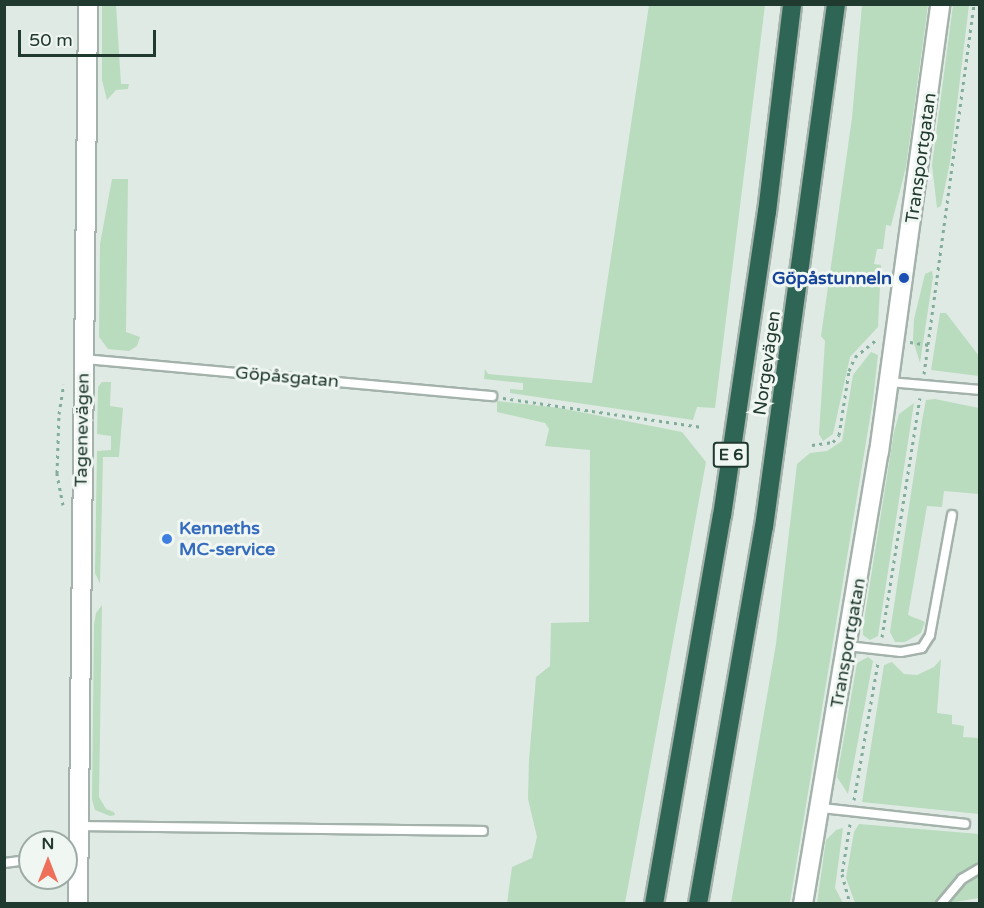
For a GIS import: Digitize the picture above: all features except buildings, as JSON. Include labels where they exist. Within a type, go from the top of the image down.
[{"type":"highway","name":"Norgevägen","points":[[654,903],[724,504],[767,212],[792,4]]},
{"type":"highway","name":"Norgevägen","points":[[699,900],[764,526],[836,4]]},
{"type":"street","name":"Tagenevägen","points":[[77,830],[88,4]]},
{"type":"street","name":"Transportgatan","points":[[803,903],[848,646],[888,381],[940,4]]},
{"type":"lane","name":"Göpåsgatan","points":[[82,358],[492,396]]},
{"type":"lane","points":[[888,381],[980,390]]},
{"type":"lane","points":[[848,646],[880,651],[921,648],[930,635],[951,514]]},
{"type":"lane","points":[[819,808],[965,824]]},
{"type":"lane","points":[[78,826],[483,831]]},
{"type":"lane","points":[[941,903],[962,879],[980,868]]},
{"type":"path","points":[[850,903],[842,874],[929,345],[974,4]]},
{"type":"path","points":[[812,445],[833,442],[839,435],[844,394],[855,357],[878,339],[894,339],[929,345]]},
{"type":"path","points":[[492,396],[586,407],[702,427]]},
{"type":"green space","points":[[102,5],[116,5],[121,84],[129,84],[128,89],[116,90],[107,100],[102,80]]},
{"type":"green space","points":[[649,5],[765,5],[715,408],[697,407],[693,420],[510,393],[510,389],[523,390],[523,383],[484,379],[485,369],[488,374],[592,383]]},
{"type":"green space","points":[[862,5],[928,5],[906,167],[891,226],[886,225],[883,249],[877,249],[874,264],[881,265],[878,327],[850,357],[833,434],[823,441],[819,434],[825,341],[821,336],[852,118]]},
{"type":"green space","points":[[953,5],[969,5],[950,162],[941,206],[937,208],[932,165]]},
{"type":"green space","points":[[112,179],[128,179],[126,332],[140,337],[137,346],[129,351],[108,349],[99,337],[100,244]]},
{"type":"green space","points":[[932,271],[920,363],[913,340],[914,319],[925,274]]},
{"type":"green space","points":[[940,313],[946,313],[979,356],[979,376],[931,370]]},
{"type":"green space","points":[[871,352],[878,355],[873,400],[790,902],[731,903],[776,644],[797,464],[810,453],[827,451],[842,441],[853,375]]},
{"type":"green space","points":[[102,382],[111,382],[110,406],[123,408],[119,457],[103,457],[100,584],[95,573],[97,451],[111,450],[111,436],[97,434],[98,387]]},
{"type":"green space","points":[[935,399],[979,408],[979,494],[944,491],[942,507],[927,506],[908,615],[925,622],[921,633],[905,642],[895,642],[890,632],[922,421],[926,400]]},
{"type":"green space","points":[[497,401],[560,408],[682,432],[706,462],[625,903],[507,903],[512,867],[532,858],[537,837],[528,799],[529,760],[536,677],[550,666],[551,623],[589,622],[590,450],[545,446],[549,429],[545,423],[497,412]]},
{"type":"green space","points":[[914,403],[878,636],[870,640],[863,635],[863,627],[894,432],[899,414]]},
{"type":"green space","points":[[102,605],[99,797],[106,809],[114,812],[115,815],[110,816],[95,810],[92,799],[94,625],[96,613]]},
{"type":"green space","points":[[868,657],[873,661],[848,794],[837,777],[857,663]]},
{"type":"green space","points":[[941,659],[937,713],[952,715],[952,724],[964,726],[963,737],[979,738],[979,814],[862,802],[884,665],[892,662],[904,674],[917,675],[934,667]]},
{"type":"green space","points":[[859,824],[979,834],[979,861],[957,875],[934,903],[855,903],[846,878],[854,832]]},
{"type":"green space","points":[[843,828],[835,888],[843,903],[817,903],[826,840],[836,830]]},
{"type":"green space","points":[[979,875],[979,898],[949,903],[963,887]]},
{"type":"place","name":"Göpåstunneln","points":[[904,278]]},
{"type":"place","name":"Kenneths MC-service","points":[[167,539]]}]
